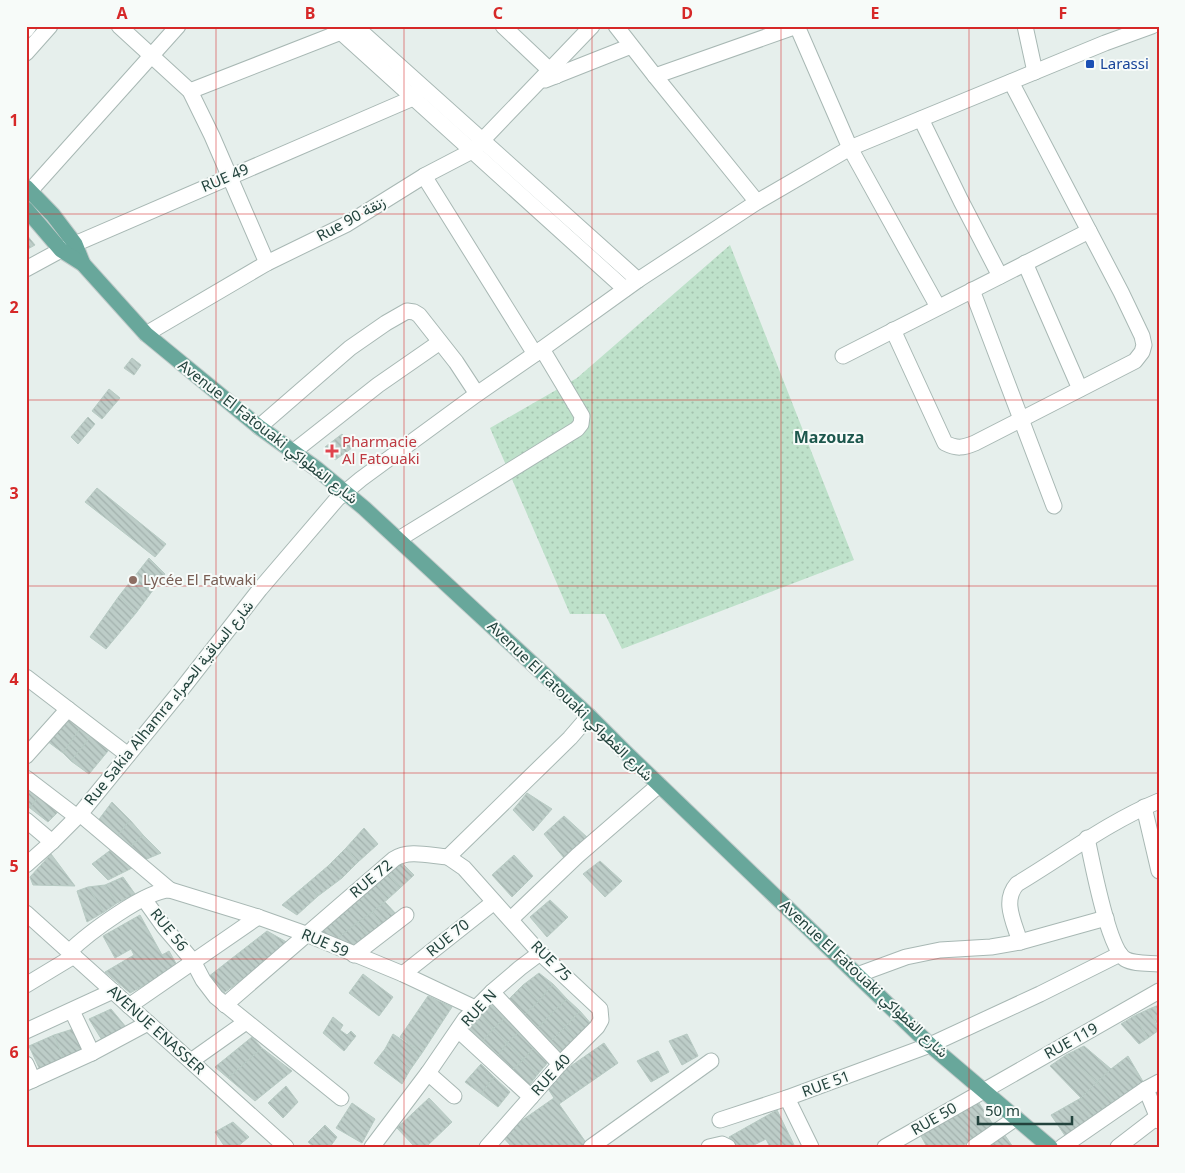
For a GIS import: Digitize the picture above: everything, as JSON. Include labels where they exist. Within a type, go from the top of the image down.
[{"type":"main road","name":"Avenue El Fatouaki شارع الفطواكي","points":[[28,189],[68,247]]},
{"type":"main road","name":"Avenue El Fatouaki شارع الفطواكي","points":[[26,209],[68,247],[124,312],[146,334],[259,427],[345,492],[399,539],[589,716],[930,1045],[1050,1147]]},
{"type":"street","points":[[26,30],[29,26]]},
{"type":"street","points":[[26,52],[50,26]]},
{"type":"street","points":[[119,26],[190,91],[212,136],[267,263]]},
{"type":"street","points":[[28,189],[178,26]]},
{"type":"street","points":[[503,26],[554,73]]},
{"type":"street","points":[[554,73],[592,26]]},
{"type":"street","points":[[616,26],[757,202]]},
{"type":"street","points":[[655,76],[797,26],[850,148],[938,307]]},
{"type":"street","points":[[1025,26],[1035,72]]},
{"type":"street","name":"Rue Sakia Alhamra شارع الساقية الحمراء","points":[[26,865],[79,816],[260,589],[345,492],[477,394],[632,284],[757,202],[850,148],[1152,26]]},
{"type":"street","points":[[190,91],[344,28],[632,284]]},
{"type":"street","points":[[554,73],[631,46]]},
{"type":"street","name":"Rue 90 زنقة","points":[[146,334],[267,263],[347,224],[424,176],[478,146],[540,83],[554,73]]},
{"type":"street","points":[[894,330],[945,443],[955,448],[963,448],[975,443],[1022,419],[1135,360],[1142,352],[1144,346],[1142,336],[1121,292],[1011,82]]},
{"type":"street","name":"RUE 49","points":[[26,270],[68,247],[417,92]]},
{"type":"street","points":[[921,119],[1000,276]]},
{"type":"street","points":[[399,539],[577,429],[582,424],[582,416],[538,352],[424,176]]},
{"type":"street","points":[[843,356],[1089,230]]},
{"type":"street","points":[[1025,263],[1080,389]]},
{"type":"street","points":[[972,290],[1054,506]]},
{"type":"street","points":[[259,427],[350,348],[403,312],[410,311],[419,315],[477,394]]},
{"type":"street","points":[[293,452],[378,385],[440,342]]},
{"type":"street","points":[[26,677],[128,755]]},
{"type":"street","points":[[26,756],[68,710]]},
{"type":"street","points":[[448,857],[570,738],[589,716]]},
{"type":"street","points":[[26,778],[79,816],[170,890]]},
{"type":"street","points":[[511,920],[577,856],[659,785]]},
{"type":"street","points":[[1020,942],[1009,898],[1011,891],[1017,884],[1087,838],[1144,807],[1159,801]]},
{"type":"street","points":[[1144,807],[1159,871]]},
{"type":"street","points":[[26,820],[52,842]]},
{"type":"street","points":[[1087,838],[1106,918],[1115,947],[1120,954],[1130,961],[1159,964]]},
{"type":"street","name":"RUE 72","points":[[225,1004],[402,854],[448,857]]},
{"type":"street","name":"RUE 75","points":[[448,857],[464,868],[540,953],[592,1002]]},
{"type":"street","points":[[26,985],[72,954],[82,938],[112,918],[158,892],[170,890]]},
{"type":"street","name":"RUE 59","points":[[170,890],[306,934],[403,974],[475,1008]]},
{"type":"street","name":"RUE 56","points":[[144,899],[164,927],[193,960],[211,992],[341,1098]]},
{"type":"street","name":"RUE 70","points":[[403,974],[494,902]]},
{"type":"street","name":"AVENUE ENASSER","points":[[26,913],[286,1147]]},
{"type":"street","points":[[354,955],[406,915]]},
{"type":"street","points":[[129,1006],[193,960],[258,917]]},
{"type":"street","points":[[857,974],[906,958],[940,950],[991,947],[1020,942],[1106,918]]},
{"type":"street","name":"RUE N","points":[[372,1147],[475,1008],[540,953]]},
{"type":"street","name":"RUE 51","points":[[720,1120],[787,1098],[930,1045],[1040,994],[1120,954]]},
{"type":"street","name":"RUE 119","points":[[983,1090],[1159,991]]},
{"type":"street","points":[[26,1031],[113,992]]},
{"type":"street","points":[[492,992],[560,1064]]},
{"type":"street","name":"RUE 40","points":[[496,1144],[531,1097],[560,1064],[597,1027],[601,1020],[600,1009],[592,1002]]},
{"type":"street","points":[[72,1011],[92,1053]]},
{"type":"street","points":[[26,1064],[30,1081],[92,1053],[148,1022]]},
{"type":"street","points":[[191,1061],[246,1022]]},
{"type":"street","points":[[458,1030],[531,1097]]},
{"type":"street","points":[[591,1147],[712,1061]]},
{"type":"street","points":[[428,1073],[454,1096]]},
{"type":"street","points":[[1062,1147],[1152,1086],[1158,1119],[1118,1147]]},
{"type":"street","name":"RUE 50","points":[[885,1147],[983,1090]]},
{"type":"street","points":[[787,1098],[811,1147]]},
{"type":"street","points":[[974,1147],[1016,1118]]},
{"type":"street","points":[[709,1147],[722,1144],[728,1147]]},
{"type":"green space","points":[[730,245],[854,560],[622,649],[605,614],[570,614],[490,428],[577,378]]},
{"type":"building","points":[[26,234],[35,245],[26,250]]},
{"type":"building","points":[[132,358],[141,365],[134,375],[124,368]]},
{"type":"building","points":[[109,389],[120,398],[102,419],[92,411]]},
{"type":"building","points":[[88,417],[95,424],[78,444],[71,437]]},
{"type":"building","points":[[342,434],[352,448],[335,460],[325,447]]},
{"type":"building","points":[[97,488],[166,544],[155,557],[85,502]]},
{"type":"building","points":[[149,558],[165,574],[136,613],[119,596]]},
{"type":"building","points":[[119,596],[136,613],[106,649],[90,637]]},
{"type":"building","points":[[65,716],[81,727],[63,753],[47,741]]},
{"type":"building","points":[[81,727],[92,735],[71,761],[63,753]]},
{"type":"building","points":[[92,735],[108,751],[89,774],[71,761]]},
{"type":"building","points":[[26,781],[41,793],[30,808],[26,806]]},
{"type":"building","points":[[41,793],[61,809],[48,822],[30,808]]},
{"type":"building","points":[[527,793],[552,809],[533,831],[513,810]]},
{"type":"building","points":[[112,802],[130,820],[115,839],[97,822]]},
{"type":"building","points":[[564,816],[588,838],[565,859],[544,834]]},
{"type":"building","points":[[130,820],[143,835],[127,850],[115,839]]},
{"type":"building","points":[[364,828],[378,844],[358,862],[346,848]]},
{"type":"building","points":[[143,835],[161,853],[142,861],[127,850]]},
{"type":"building","points":[[346,848],[358,862],[342,878],[328,866]]},
{"type":"building","points":[[112,849],[132,868],[108,880],[92,864]]},
{"type":"building","points":[[51,854],[75,886],[33,885],[30,877]]},
{"type":"building","points":[[514,855],[533,876],[512,897],[492,875]]},
{"type":"building","points":[[400,861],[414,875],[400,888],[387,873]]},
{"type":"building","points":[[600,861],[622,881],[605,897],[583,874]]},
{"type":"building","points":[[328,866],[342,878],[318,896],[308,883]]},
{"type":"building","points":[[387,873],[400,888],[389,898],[376,884]]},
{"type":"building","points":[[123,877],[135,894],[117,903],[105,885]]},
{"type":"building","points":[[308,883],[318,896],[297,915],[282,905]]},
{"type":"building","points":[[376,884],[389,898],[369,915],[355,901]]},
{"type":"building","points":[[105,885],[117,903],[104,912],[88,887]]},
{"type":"building","points":[[88,887],[104,912],[87,922],[77,891]]},
{"type":"building","points":[[550,900],[568,917],[547,937],[530,917]]},
{"type":"building","points":[[355,901],[369,915],[350,929],[336,915]]},
{"type":"building","points":[[385,902],[397,915],[384,927],[372,912]]},
{"type":"building","points":[[372,912],[384,927],[370,939],[358,922]]},
{"type":"building","points":[[140,915],[162,955],[169,951],[178,967],[130,993],[105,972],[134,955],[131,949],[115,958],[103,936]]},
{"type":"building","points":[[336,915],[350,929],[337,939],[319,933]]},
{"type":"building","points":[[358,922],[370,939],[356,951],[337,939]]},
{"type":"building","points":[[267,931],[290,944],[221,995],[208,977]]},
{"type":"building","points":[[539,973],[553,984],[539,1001],[523,985]]},
{"type":"building","points":[[363,974],[393,997],[379,1016],[349,993]]},
{"type":"building","points":[[553,984],[567,999],[551,1014],[539,1001]]},
{"type":"building","points":[[523,985],[539,1001],[522,1017],[507,1001]]},
{"type":"building","points":[[428,996],[452,1007],[422,1053],[400,1037]]},
{"type":"building","points":[[567,999],[580,1011],[565,1027],[551,1014]]},
{"type":"building","points":[[539,1001],[551,1014],[536,1030],[522,1017]]},
{"type":"building","points":[[491,1002],[506,1017],[493,1029],[480,1014]]},
{"type":"building","points":[[1159,1005],[1159,1027],[1149,1009]]},
{"type":"building","points":[[111,1009],[126,1027],[102,1040],[89,1019]]},
{"type":"building","points":[[1149,1009],[1159,1030],[1148,1038],[1134,1016]]},
{"type":"building","points":[[580,1011],[593,1026],[579,1041],[565,1027]]},
{"type":"building","points":[[480,1014],[493,1029],[481,1043],[466,1027]]},
{"type":"building","points":[[551,1014],[565,1027],[550,1042],[536,1030]]},
{"type":"building","points":[[1134,1016],[1148,1038],[1139,1044],[1121,1024]]},
{"type":"building","points":[[333,1017],[343,1025],[340,1030],[347,1035],[351,1031],[356,1036],[344,1051],[323,1033]]},
{"type":"building","points":[[506,1017],[520,1031],[507,1043],[493,1029]]},
{"type":"building","points":[[565,1027],[579,1041],[563,1057],[550,1042]]},
{"type":"building","points":[[73,1029],[83,1049],[63,1058],[54,1035]]},
{"type":"building","points":[[493,1029],[507,1043],[497,1057],[481,1043]]},
{"type":"building","points":[[520,1031],[536,1045],[523,1060],[507,1043]]},
{"type":"building","points":[[393,1034],[422,1053],[410,1070],[385,1049]]},
{"type":"building","points":[[687,1034],[698,1056],[682,1065],[669,1041]]},
{"type":"building","points":[[54,1035],[63,1058],[40,1070],[29,1046]]},
{"type":"building","points":[[252,1037],[262,1048],[228,1078],[215,1067]]},
{"type":"building","points":[[507,1043],[523,1060],[510,1072],[497,1057]]},
{"type":"building","points":[[604,1043],[618,1063],[559,1104],[587,1144],[582,1147],[512,1147],[501,1135],[554,1098],[545,1084]]},
{"type":"building","points":[[536,1045],[550,1060],[538,1074],[523,1060]]},
{"type":"building","points":[[1084,1046],[1111,1069],[1097,1082],[1066,1055]]},
{"type":"building","points":[[262,1048],[292,1071],[255,1101],[228,1078]]},
{"type":"building","points":[[385,1049],[410,1070],[402,1084],[374,1063]]},
{"type":"building","points":[[658,1051],[669,1072],[651,1082],[637,1061]]},
{"type":"building","points":[[1066,1055],[1097,1082],[1081,1098],[1050,1066]]},
{"type":"building","points":[[1128,1056],[1145,1085],[1114,1105],[1097,1082]]},
{"type":"building","points":[[523,1060],[538,1074],[528,1087],[510,1072]]},
{"type":"building","points":[[481,1064],[494,1077],[481,1094],[465,1082]]},
{"type":"building","points":[[494,1077],[510,1092],[498,1107],[481,1094]]},
{"type":"building","points":[[1097,1082],[1114,1105],[1097,1116],[1081,1098]]},
{"type":"building","points":[[286,1086],[298,1102],[283,1118],[268,1103]]},
{"type":"building","points":[[429,1098],[452,1122],[426,1147],[415,1147],[397,1128]]},
{"type":"building","points":[[1081,1098],[1097,1116],[1066,1137],[1051,1115]]},
{"type":"building","points":[[977,1100],[994,1126],[961,1147],[927,1147],[921,1136]]},
{"type":"building","points":[[352,1103],[375,1119],[362,1143],[336,1128]]},
{"type":"building","points":[[777,1110],[795,1147],[770,1147],[766,1139],[750,1147],[736,1147],[729,1137]]},
{"type":"building","points":[[233,1122],[249,1137],[237,1147],[225,1147],[215,1132]]},
{"type":"building","points":[[325,1125],[337,1137],[330,1147],[314,1147],[308,1142]]},
{"type":"building","points":[[1004,1134],[1013,1147],[985,1147]]},
{"type":"place","name":"Larassi","points":[[1090,64]]},
{"type":"place","name":"Pharmacie Al Fatouaki","points":[[332,451]]},
{"type":"place","name":"Lycée El Fatwaki","points":[[133,580]]},
{"type":"district","name":"Mazouza","points":[[829,437]]}]
